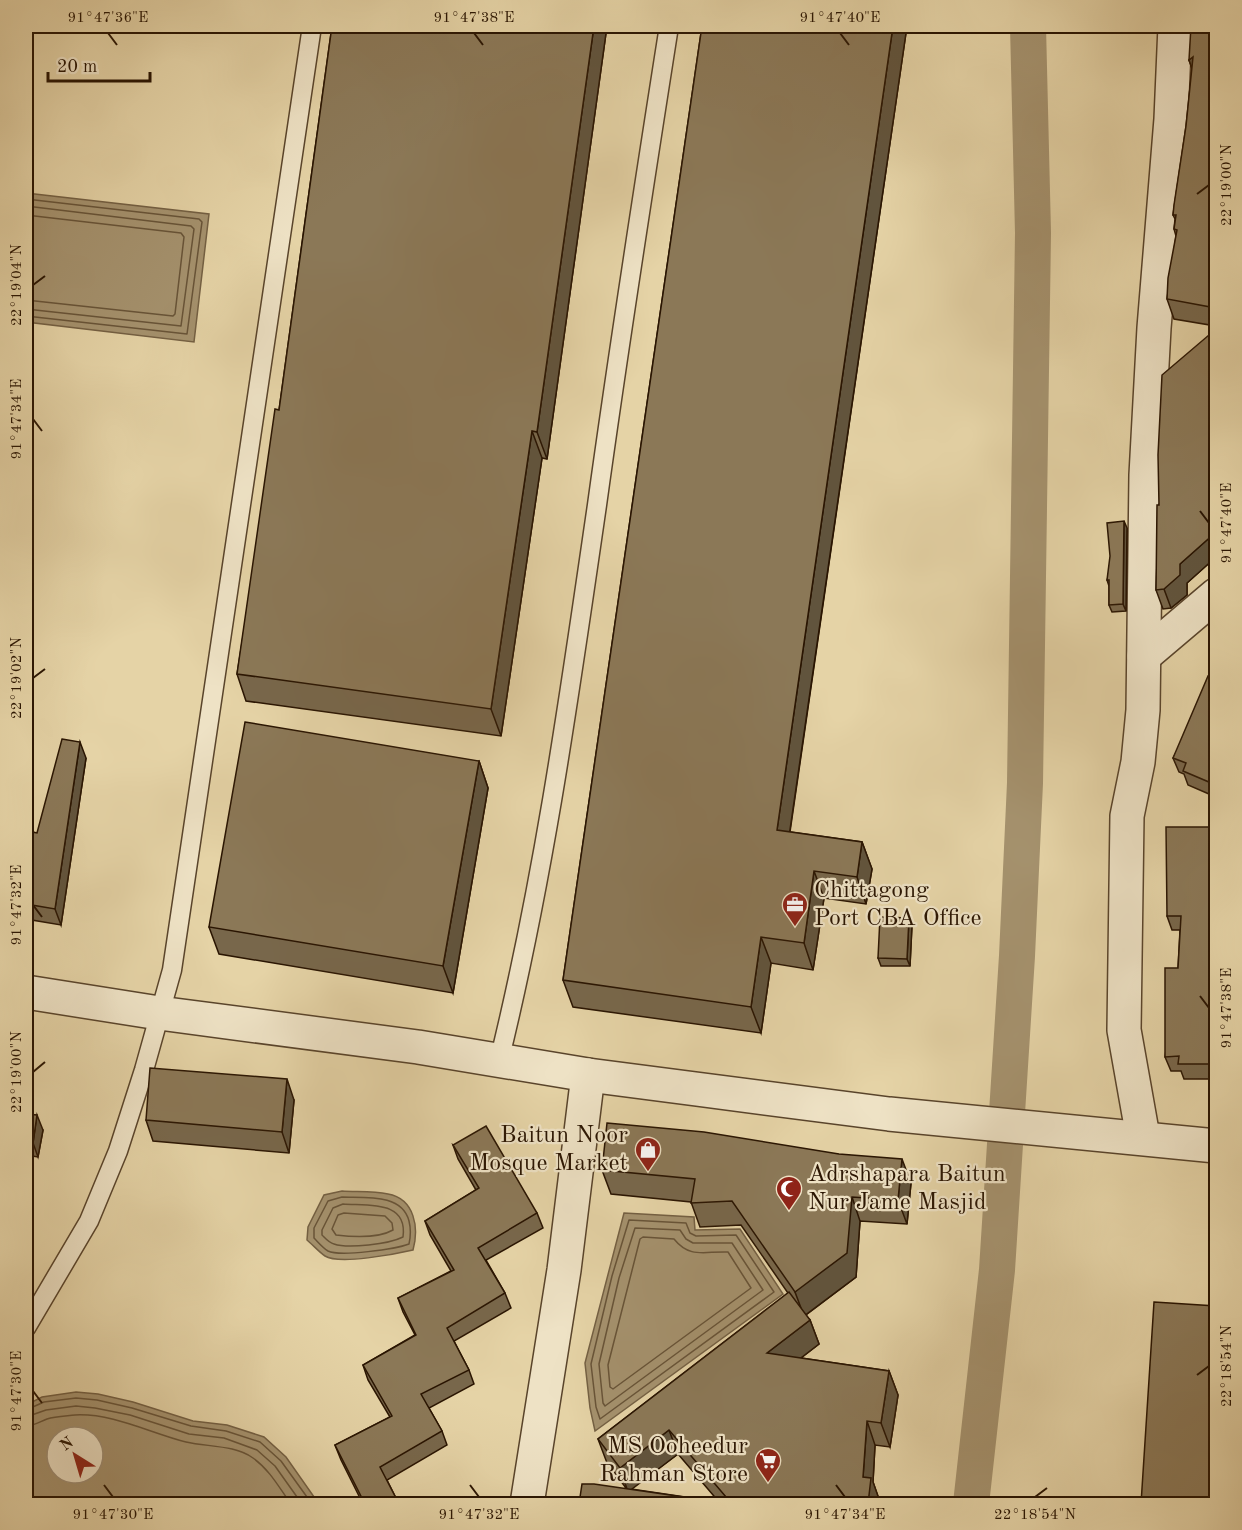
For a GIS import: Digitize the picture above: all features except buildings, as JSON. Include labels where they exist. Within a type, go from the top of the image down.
[{"type":"street","points":[[1134,1136],[1124,1030],[1127,816],[1138,762],[1143,710],[1146,475],[1154,328],[1171,119],[1175,26]]},
{"type":"street","points":[[1144,656],[1216,594]]},
{"type":"street","points":[[26,992],[159,1013],[418,1047],[588,1075],[889,1114],[1134,1136],[1216,1146]]},
{"type":"street","points":[[527,1504],[564,1270],[588,1075]]},
{"type":"lane","points":[[26,1328],[89,1221],[118,1151],[172,970],[312,26]]},
{"type":"lane","points":[[499,1061],[517,988],[562,746],[617,360],[669,26]]},
{"type":"water","points":[[26,193],[209,214],[194,342],[26,322]]},
{"type":"water","points":[[342,1191],[388,1194],[404,1202],[415,1224],[413,1250],[355,1259],[332,1258],[320,1253],[307,1240],[308,1227],[324,1195]]},
{"type":"water","points":[[624,1213],[694,1217],[695,1230],[740,1229],[783,1294],[595,1431],[585,1363]]},
{"type":"water","points":[[76,1392],[98,1394],[133,1402],[193,1421],[227,1425],[264,1437],[286,1457],[319,1504],[26,1504],[26,1405],[42,1397]]},
{"type":"waterway","points":[[971,1504],[997,1270],[1017,956],[1025,783],[1033,233],[1028,26]]},
{"type":"place","name":"Chittagong Port CBA Office","points":[[795,928]]},
{"type":"place","name":"Baitun Noor Mosque Market","points":[[648,1173]]},
{"type":"place","name":"Adrshapara Baitun Nur Jame Masjid","points":[[789,1212]]},
{"type":"place","name":"MS Ooheedur Rahman Store","points":[[768,1484]]}]
